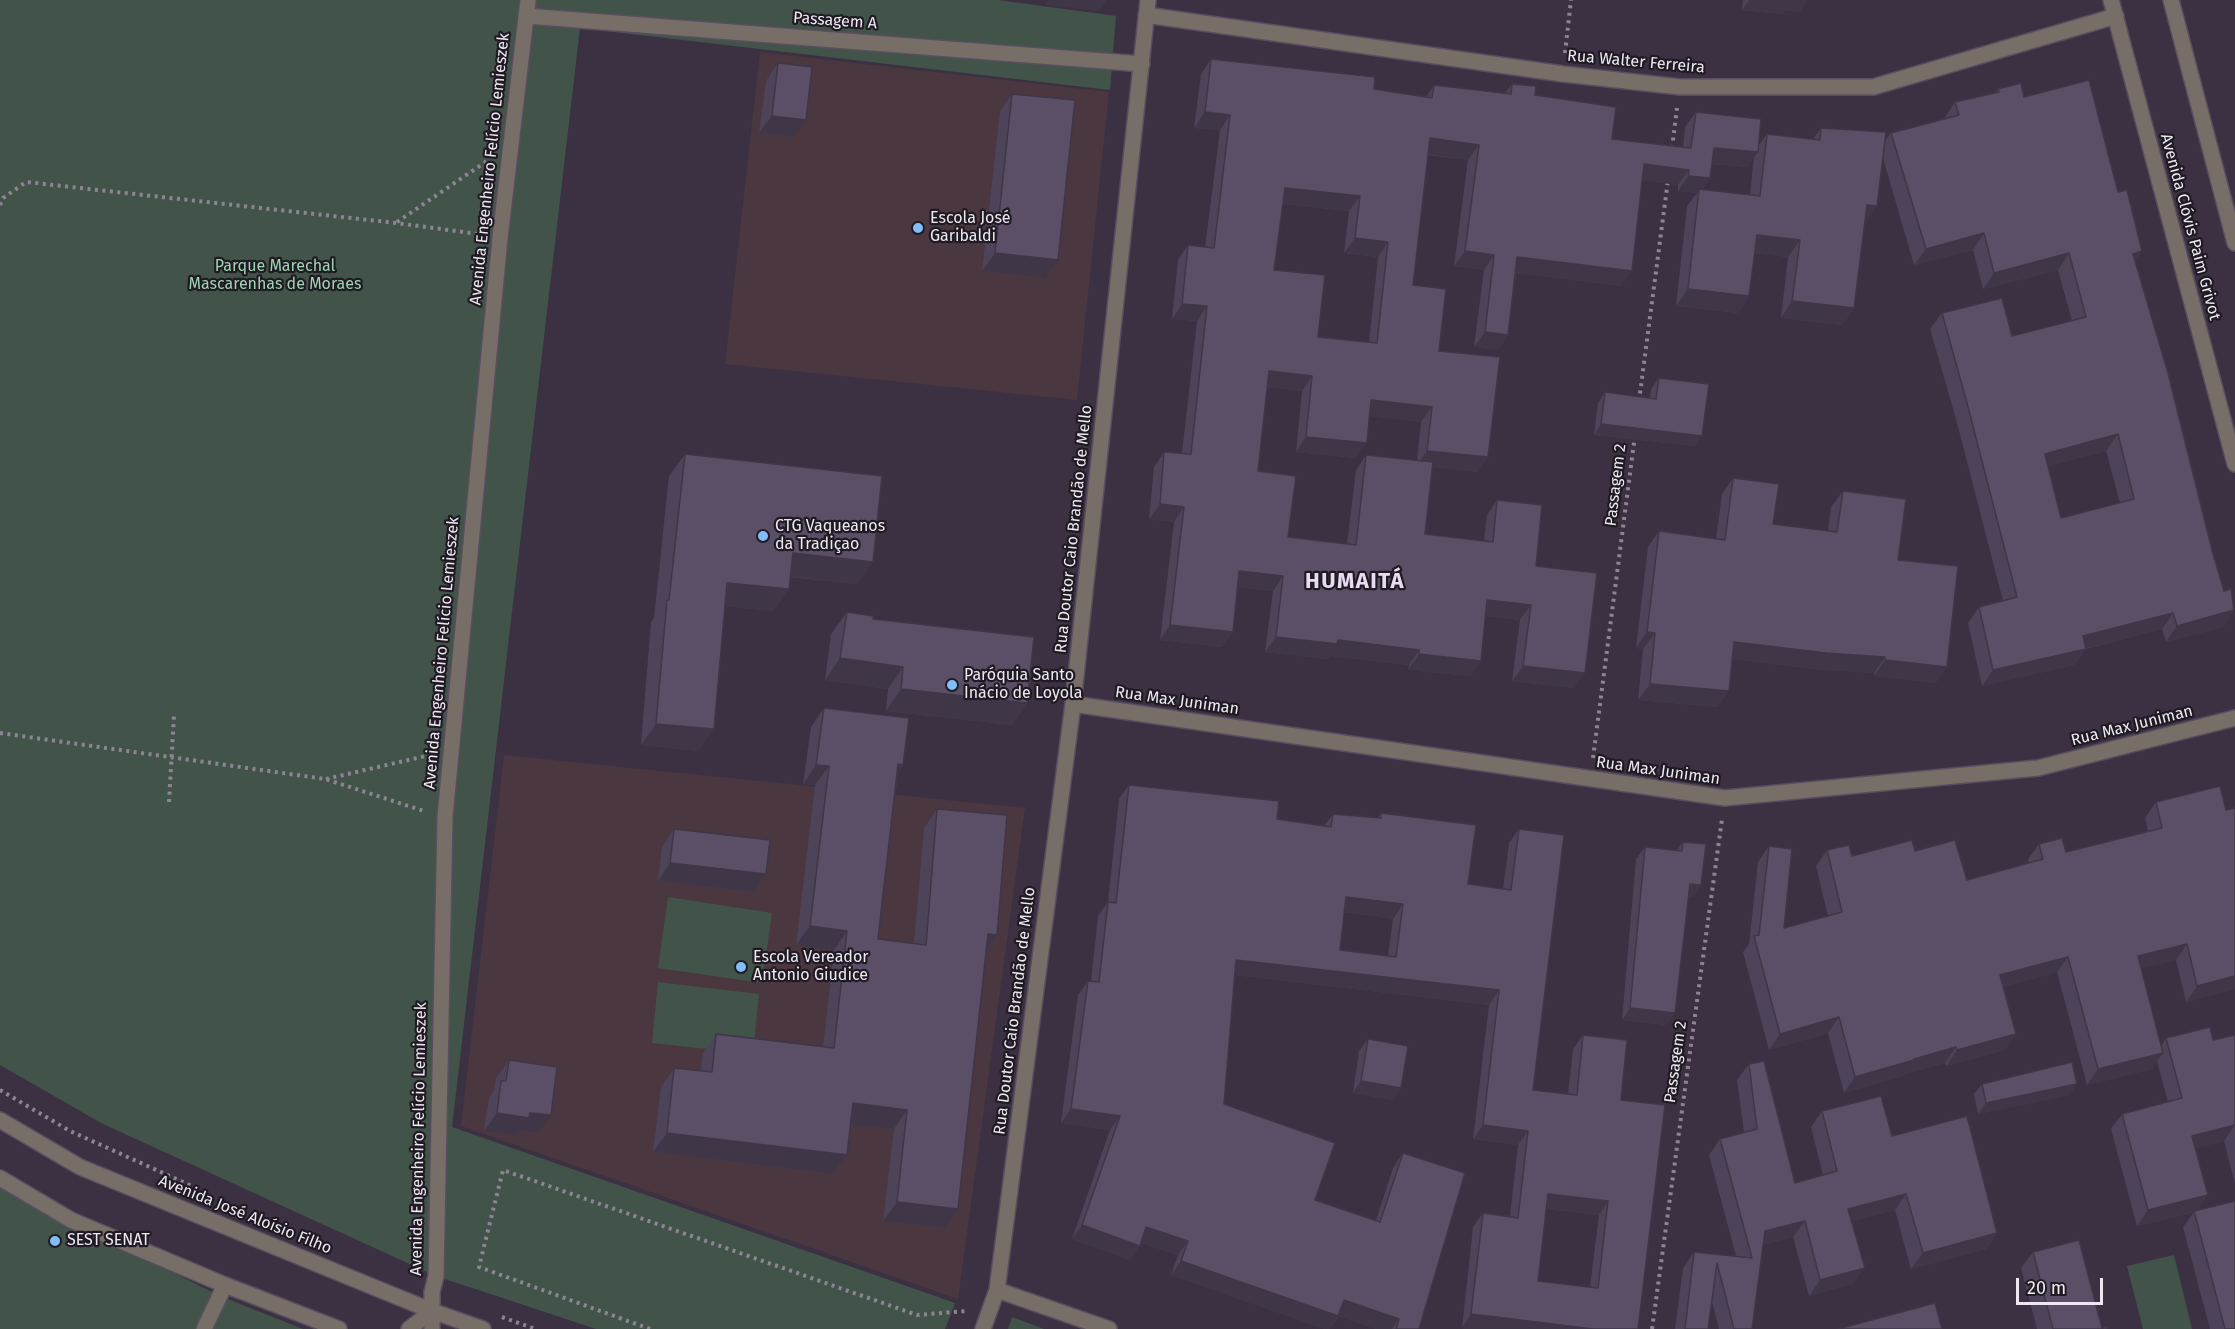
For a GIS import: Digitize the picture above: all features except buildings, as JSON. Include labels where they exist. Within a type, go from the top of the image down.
[{"type":"street","name":"Avenida Engenheiro Felício Lemieszek","points":[[432,1329],[432,1292],[436,1276],[445,818],[509,147],[528,0]]},
{"type":"street","name":"Avenida Clóvis Paim Grivot","points":[[2111,0],[2235,464]]},
{"type":"street","points":[[2171,0],[2235,243]]},
{"type":"street","name":"Rua Walter Ferreira","points":[[1147,7],[1563,74],[1680,87],[1873,87],[2116,16]]},
{"type":"street","name":"Rua Doutor Caio Brandão de Mello","points":[[983,1329],[997,1290],[1073,704],[1147,7]]},
{"type":"street","name":"Passagem A","points":[[526,16],[1142,64]]},
{"type":"street","name":"Rua Max Juniman","points":[[1073,704],[1725,798],[2038,768],[2235,718]]},
{"type":"street","name":"Avenida José Aloísio Filho","points":[[0,1120],[81,1167],[432,1311],[483,1329]]},
{"type":"street","points":[[0,1178],[71,1220],[225,1285],[339,1329]]},
{"type":"street","points":[[204,1329],[225,1285]]},
{"type":"street","points":[[997,1290],[1109,1329]]},
{"type":"street","points":[[409,1329],[432,1311]]},
{"type":"path","points":[[1563,74],[1571,0]]},
{"type":"path","points":[[1670,157],[1680,87]]},
{"type":"path","points":[[396,223],[509,147]]},
{"type":"path","points":[[1639,404],[1669,169]]},
{"type":"path","points":[[0,205],[3,198],[26,182],[396,223],[500,237]]},
{"type":"path","name":"Passagem 2","points":[[1590,780],[1636,427]]},
{"type":"path","points":[[169,802],[174,715]]},
{"type":"path","points":[[0,733],[325,779],[445,818]]},
{"type":"path","points":[[325,779],[450,750]]},
{"type":"path","name":"Passagem 2","points":[[1652,1329],[1725,798]]},
{"type":"path","points":[[650,1329],[478,1267],[503,1170],[917,1315],[969,1311]]},
{"type":"shaded area","name":"Escola José Garibaldi","points":[[760,52],[1109,92],[1077,400],[725,364]]},
{"type":"shaded area","name":"Escola Vereador Antonio Giudice","points":[[504,755],[1025,808],[958,1299],[461,1126]]},
{"type":"green space","name":"Parque Marechal Mascarenhas de Moraes","points":[[0,0],[998,0],[1116,16],[1110,90],[580,28],[452,1127],[955,1303],[945,1329],[596,1329],[436,1276],[103,1124],[0,1065]]},
{"type":"green space","points":[[668,897],[772,913],[762,983],[658,968]]},
{"type":"green space","points":[[658,982],[759,994],[753,1054],[652,1043]]},
{"type":"green space","name":"SEST SENAT","points":[[0,1187],[220,1296],[303,1329],[0,1329]]},
{"type":"green space","points":[[2174,1255],[2192,1329],[2143,1329],[2127,1266]]},
{"type":"green space","points":[[1012,1317],[1044,1329],[1008,1329]]},
{"type":"place","name":"Escola José Garibaldi","points":[[918,228]]},
{"type":"place","name":"CTG Vaqueanos da Tradiçao","points":[[763,536]]},
{"type":"place","name":"Paróquia Santo Inácio de Loyola","points":[[952,685]]},
{"type":"place","name":"Escola Vereador Antonio Giudice","points":[[741,967]]},
{"type":"place","name":"SEST SENAT","points":[[55,1241]]},
{"type":"district","name":"HUMAITÁ","points":[[1355,582]]}]
